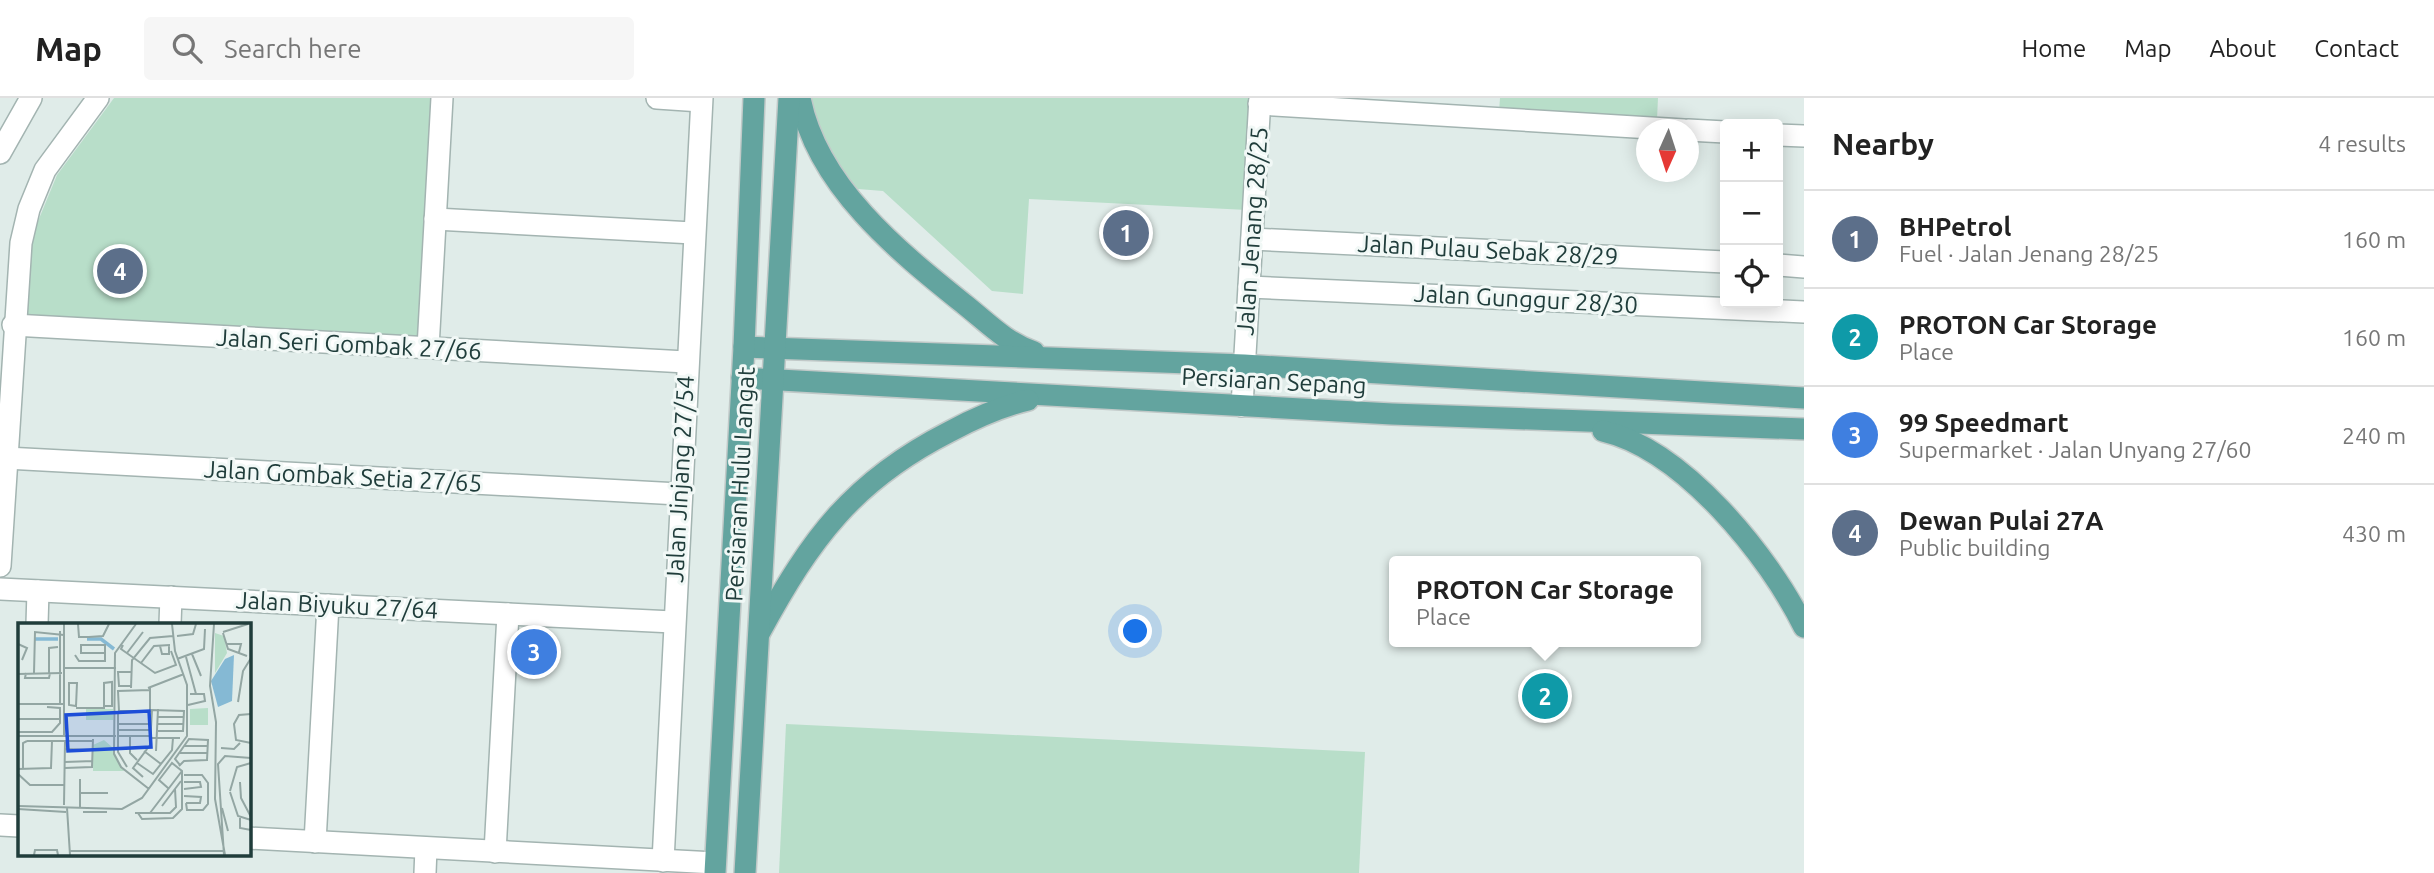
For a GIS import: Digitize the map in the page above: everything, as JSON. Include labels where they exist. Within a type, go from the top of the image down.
[{"type":"main road","name":"Persiaran Hulu Langat","points":[[715,868],[744,347],[754,98]]},
{"type":"main road","name":"Persiaran Hulu Langat","points":[[745,873],[789,98]]},
{"type":"main road","points":[[800,98],[818,148],[842,186],[874,225],[908,259],[993,331],[1015,345],[1052,358]]},
{"type":"main road","name":"Persiaran Sepang","points":[[744,347],[1244,365],[1804,398]]},
{"type":"main road","name":"Persiaran Sepang","points":[[742,379],[1559,421],[1804,429]]},
{"type":"main road","points":[[757,638],[782,593],[854,495],[925,442],[975,416],[1047,395]]},
{"type":"main road","points":[[1559,421],[1625,436],[1707,495],[1759,554],[1804,627]]},
{"type":"street","points":[[0,566],[13,326],[21,243],[29,209],[45,170],[98,98]]},
{"type":"street","points":[[428,348],[442,98]]},
{"type":"street","points":[[657,98],[702,100]]},
{"type":"street","name":"Jalan Jinjang 27/54","points":[[663,861],[686,362],[702,100]]},
{"type":"street","points":[[0,153],[23,101]]},
{"type":"street","points":[[1260,101],[1636,127]]},
{"type":"street","name":"Jalan Jenang 28/25","points":[[1242,405],[1260,101]]},
{"type":"street","points":[[1699,131],[1720,132]]},
{"type":"street","points":[[1783,135],[1804,136]]},
{"type":"street","points":[[435,219],[693,233]]},
{"type":"street","name":"Jalan Pulau Sebak 28/29","points":[[1252,239],[1720,262]]},
{"type":"street","points":[[1783,265],[1804,267]]},
{"type":"street","name":"Jalan Gunggur 28/30","points":[[1249,287],[1804,312]]},
{"type":"street","name":"Jalan Seri Gombak 27/66","points":[[13,326],[686,362]]},
{"type":"street","name":"Jalan Gombak Setia 27/65","points":[[6,458],[680,494]]},
{"type":"street","name":"Jalan Biyuku 27/64","points":[[0,589],[673,622]]},
{"type":"street","points":[[37,623],[38,590]]},
{"type":"street","points":[[170,623],[171,597]]},
{"type":"street","points":[[315,842],[328,605]]},
{"type":"street","points":[[495,852],[508,614]]},
{"type":"street","points":[[0,825],[18,826]]},
{"type":"street","points":[[250,838],[663,861],[715,868]]},
{"type":"street","points":[[425,873],[426,848]]},
{"type":"green space","points":[[114,98],[431,98],[420,338],[24,319],[29,243],[57,175]]},
{"type":"green space","points":[[809,98],[1254,98],[1247,210],[1029,199],[1023,294],[992,291],[883,191],[858,189],[835,157]]},
{"type":"green space","points":[[1500,98],[1658,98],[1657,119],[1499,112]]},
{"type":"green space","points":[[786,724],[1365,752],[1359,873],[779,873]]},
{"type":"place","name":"BHPetrol","points":[[1126,233]]},
{"type":"place","name":"Dewan Pulai 27A","points":[[120,271]]},
{"type":"place","name":"99 Speedmart","points":[[534,652]]},
{"type":"place","name":"PROTON Car Storage","points":[[1545,696]]}]
